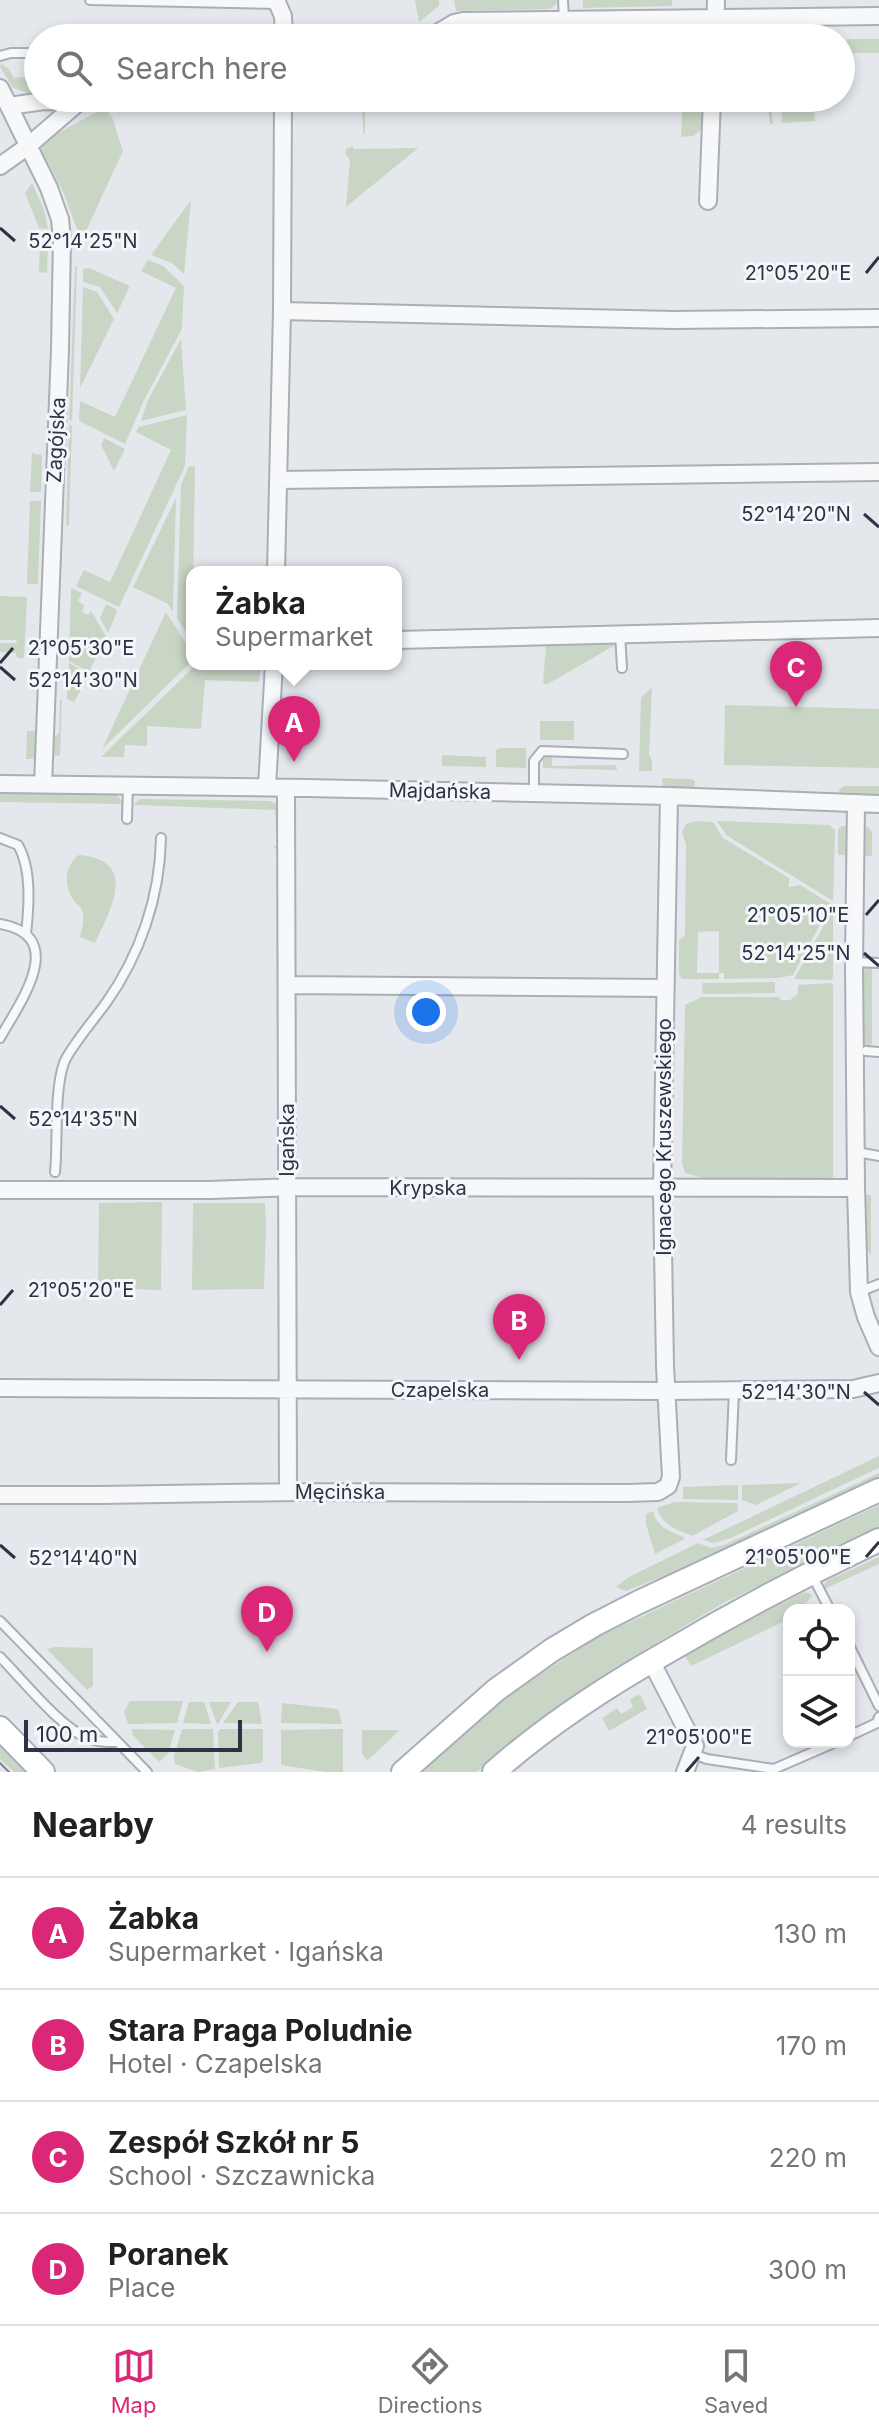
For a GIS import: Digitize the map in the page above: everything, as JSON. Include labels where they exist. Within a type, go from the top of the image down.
[{"type":"main road","points":[[403,1772],[496,1690],[583,1631],[879,1490]]},
{"type":"main road","points":[[494,1772],[561,1718],[651,1661],[735,1612],[879,1540]]},
{"type":"main road","points":[[0,1728],[43,1772]]},
{"type":"street","points":[[716,0],[716,24]]},
{"type":"street","points":[[277,2],[283,24]]},
{"type":"street","points":[[452,24],[463,21],[879,16]]},
{"type":"street","name":"Zagójska","points":[[0,88],[56,206],[62,239],[43,785]]},
{"type":"street","points":[[9,106],[24,104]]},
{"type":"street","points":[[0,166],[71,112]]},
{"type":"street","points":[[276,566],[283,112]]},
{"type":"street","points":[[708,201],[711,112]]},
{"type":"street","points":[[282,311],[630,319],[879,318]]},
{"type":"street","points":[[278,480],[879,472]]},
{"type":"street","points":[[402,640],[879,628]]},
{"type":"street","points":[[267,787],[274,670]]},
{"type":"street","name":"Majdańska","points":[[0,784],[669,796],[879,804]]},
{"type":"street","name":"Igańska","points":[[286,788],[288,1492]]},
{"type":"street","name":"Ignacego Kruszewskiego","points":[[669,796],[662,1189],[671,1477]]},
{"type":"street","points":[[856,803],[854,962],[859,1292],[879,1347]]},
{"type":"street","points":[[287,985],[665,988]]},
{"type":"street","name":"Krypska","points":[[0,1190],[856,1188]]},
{"type":"street","name":"Czapelska","points":[[0,1388],[667,1391],[853,1389],[879,1383]]},
{"type":"street","name":"Męcińska","points":[[0,1495],[641,1493],[662,1491],[671,1477]]},
{"type":"street","points":[[651,1661],[695,1746],[685,1772]]},
{"type":"lane","points":[[90,0],[277,2]]},
{"type":"lane","points":[[563,0],[564,21]]},
{"type":"lane","points":[[0,56],[24,53]]},
{"type":"lane","points":[[620,633],[622,668]]},
{"type":"lane","points":[[534,793],[534,761],[542,751],[623,754]]},
{"type":"lane","points":[[127,819],[128,786]]},
{"type":"lane","points":[[0,838],[18,845],[25,860],[26,934]]},
{"type":"lane","points":[[55,1172],[64,1062],[123,978],[140,943],[161,868],[161,838]]},
{"type":"lane","points":[[0,924],[16,927],[26,934],[36,954],[34,975],[0,1038]]},
{"type":"lane","points":[[854,962],[879,963]]},
{"type":"lane","points":[[866,1051],[879,1052]]},
{"type":"lane","points":[[857,1152],[879,1156]]},
{"type":"lane","points":[[859,1292],[879,1284]]},
{"type":"lane","points":[[731,1460],[734,1389]]},
{"type":"lane","points":[[811,1572],[827,1604]]},
{"type":"lane","points":[[0,1621],[147,1772]]},
{"type":"lane","points":[[0,1657],[62,1721],[84,1737],[117,1742]]},
{"type":"lane","points":[[855,1657],[879,1706]]},
{"type":"lane","points":[[855,1733],[877,1723],[879,1717]]},
{"type":"lane","points":[[692,1753],[737,1768],[774,1770],[823,1748]]},
{"type":"green space","points":[[415,0],[439,0],[439,6],[419,22]]},
{"type":"green space","points":[[454,0],[557,0],[550,9],[456,11]]},
{"type":"green space","points":[[583,0],[672,0],[672,6],[583,8]]},
{"type":"green space","points":[[855,39],[879,39],[879,53],[855,53]]},
{"type":"green space","points":[[1,64],[8,68],[14,78],[24,77],[24,92],[13,88]]},
{"type":"green space","points":[[97,112],[108,112],[112,117],[123,151],[84,235],[78,232],[64,194],[41,149],[49,138]]},
{"type":"green space","points":[[362,112],[365,112],[365,135]]},
{"type":"green space","points":[[682,112],[704,112],[702,129],[693,136],[681,137]]},
{"type":"green space","points":[[782,112],[814,112],[815,121],[782,123]]},
{"type":"green space","points":[[353,146],[354,149],[418,148],[346,207],[350,160],[345,154],[346,149]]},
{"type":"green space","points":[[32,183],[44,210],[48,229],[39,228],[25,193]]},
{"type":"green space","points":[[191,200],[184,274],[172,263],[151,255]]},
{"type":"green space","points":[[48,242],[47,273],[39,272],[40,243]]},
{"type":"green space","points":[[148,260],[163,266],[184,286],[182,329],[143,402],[125,444],[79,421],[80,401],[115,417],[176,288],[141,271]]},
{"type":"green space","points":[[77,267],[72,421],[69,420]]},
{"type":"green space","points":[[89,268],[130,286],[117,313],[100,287],[83,282],[83,269]]},
{"type":"green space","points":[[83,287],[97,292],[114,319],[80,388]]},
{"type":"green space","points":[[181,339],[186,410],[141,421],[148,400]]},
{"type":"green space","points":[[187,415],[185,466],[119,607],[76,586],[84,570],[110,582],[171,450],[136,432],[139,427]]},
{"type":"green space","points":[[69,425],[72,426],[69,525],[66,525]]},
{"type":"green space","points":[[104,438],[125,449],[114,471],[101,445]]},
{"type":"green space","points":[[32,452],[42,455],[41,492],[30,492]]},
{"type":"green space","points":[[189,466],[195,467],[193,566],[186,566],[186,632],[177,618],[181,485]]},
{"type":"green space","points":[[176,498],[173,612],[168,604],[133,587]]},
{"type":"green space","points":[[30,501],[41,501],[38,584],[27,584]]},
{"type":"green space","points":[[71,588],[82,593],[78,601],[84,605],[82,612],[88,615],[91,611],[106,636],[89,672],[69,661]]},
{"type":"green space","points":[[0,596],[27,597],[24,658],[17,658],[16,653],[0,652],[0,643],[16,643],[17,640],[0,640]]},
{"type":"green space","points":[[106,604],[117,612],[108,633],[100,618]]},
{"type":"green space","points":[[166,612],[186,644],[186,667],[102,749]]},
{"type":"green space","points":[[617,644],[546,685],[543,682],[546,646]]},
{"type":"green space","points":[[69,663],[89,674],[74,702],[67,699]]},
{"type":"green space","points":[[191,670],[260,670],[259,682],[205,680],[201,729],[147,726],[147,746],[125,745],[124,757],[101,757]]},
{"type":"green space","points":[[652,687],[649,755],[652,771],[639,771],[641,698]]},
{"type":"green space","points":[[60,700],[60,755],[52,757],[52,739],[59,733]]},
{"type":"green space","points":[[725,705],[879,709],[879,768],[724,765]]},
{"type":"green space","points":[[540,721],[574,721],[574,740],[540,740]]},
{"type":"green space","points":[[27,731],[37,731],[36,759],[26,759]]},
{"type":"green space","points":[[526,748],[526,768],[496,767],[496,750]]},
{"type":"green space","points":[[442,755],[486,757],[486,767],[442,766]]},
{"type":"green space","points":[[552,756],[552,766],[616,765],[617,770],[543,768],[543,759]]},
{"type":"green space","points":[[662,778],[691,779],[695,781],[694,791],[663,788]]},
{"type":"green space","points":[[844,786],[879,786],[879,796],[839,795],[839,790]]},
{"type":"green space","points":[[0,793],[117,795],[124,804],[0,802]]},
{"type":"green space","points":[[139,799],[270,801],[276,804],[278,810],[278,849],[273,848],[277,845],[275,810],[134,805]]},
{"type":"green space","points":[[717,821],[829,825],[835,830],[833,901],[726,835]]},
{"type":"green space","points":[[713,822],[723,838],[789,878],[789,887],[800,885],[831,904],[793,975],[724,979],[724,973],[719,973],[719,979],[682,979],[679,974],[679,940],[685,936],[686,844],[682,832],[686,824]],"holes":[[[719,931],[719,973],[697,973],[698,932]]]},
{"type":"green space","points":[[849,826],[849,855],[838,855],[838,829]]},
{"type":"green space","points":[[863,827],[868,827],[872,832],[872,856],[863,856]]},
{"type":"green space","points":[[79,855],[98,859],[109,866],[115,876],[113,902],[95,943],[80,937],[83,914],[70,895],[67,883],[70,865]]},
{"type":"green space","points":[[833,909],[833,977],[831,980],[794,979]]},
{"type":"green space","points":[[872,968],[872,1043],[869,1048],[862,1046],[862,970]]},
{"type":"green space","points":[[775,982],[775,993],[703,994],[702,983]]},
{"type":"green space","points":[[831,983],[833,1177],[830,1180],[706,1179],[685,1173],[682,1163],[685,1005],[702,997],[778,997],[790,1000],[798,994],[798,985]]},
{"type":"green space","points":[[862,1195],[871,1195],[871,1255],[865,1246]]},
{"type":"green space","points":[[162,1202],[161,1290],[98,1288],[99,1203]]},
{"type":"green space","points":[[193,1203],[265,1203],[264,1289],[192,1290]]},
{"type":"green space","points":[[879,1456],[879,1468],[731,1538],[714,1543],[703,1540]]},
{"type":"green space","points":[[879,1473],[879,1477],[690,1566],[626,1591],[616,1587],[627,1578],[698,1543],[711,1548],[724,1545]]},
{"type":"green space","points":[[801,1483],[756,1505],[742,1500],[742,1485]]},
{"type":"green space","points":[[738,1485],[738,1500],[683,1499],[683,1487]]},
{"type":"green space","points":[[675,1502],[737,1503],[738,1511],[692,1536],[671,1526],[659,1514],[657,1508]]},
{"type":"green space","points":[[879,1505],[879,1530],[725,1602],[614,1668],[541,1719],[477,1772],[421,1772],[477,1720],[519,1688],[596,1638]]},
{"type":"green space","points":[[653,1511],[661,1525],[686,1538],[655,1554],[646,1524],[646,1514]]},
{"type":"green space","points":[[879,1557],[879,1564],[822,1590],[826,1581]]},
{"type":"green space","points":[[805,1592],[813,1595],[806,1604],[783,1604],[783,1622],[691,1666],[684,1655]]},
{"type":"green space","points":[[93,1648],[93,1686],[87,1690],[47,1649]]},
{"type":"green space","points":[[641,1696],[647,1709],[609,1731],[602,1718],[617,1708],[621,1714],[633,1707],[630,1700]]},
{"type":"green space","points":[[130,1701],[183,1701],[177,1723],[128,1724],[124,1712]]},
{"type":"green space","points":[[189,1702],[204,1702],[211,1724],[183,1723]]},
{"type":"green space","points":[[209,1702],[231,1702],[218,1724],[217,1724]]},
{"type":"green space","points":[[238,1702],[258,1702],[262,1724],[223,1723]]},
{"type":"green space","points":[[282,1703],[338,1709],[342,1724],[281,1723]]},
{"type":"green space","points":[[132,1729],[175,1730],[168,1754],[159,1762],[132,1734]]},
{"type":"green space","points":[[182,1729],[213,1729],[215,1769],[198,1772],[175,1764]]},
{"type":"green space","points":[[220,1729],[263,1729],[261,1763],[219,1768]]},
{"type":"green space","points":[[343,1729],[343,1772],[281,1765],[281,1730]]},
{"type":"green space","points":[[362,1730],[400,1730],[367,1761],[362,1754]]},
{"type":"green space","points":[[0,1744],[27,1772],[14,1772],[0,1759]]},
{"type":"tram line","points":[[0,1763],[9,1772]]},
{"type":"place","name":"Zespół Szkół nr 5","points":[[796,707]]},
{"type":"place","name":"Żabka","points":[[294,762]]},
{"type":"place","name":"Stara Praga Poludnie","points":[[519,1360]]},
{"type":"place","name":"Poranek","points":[[267,1652]]}]
